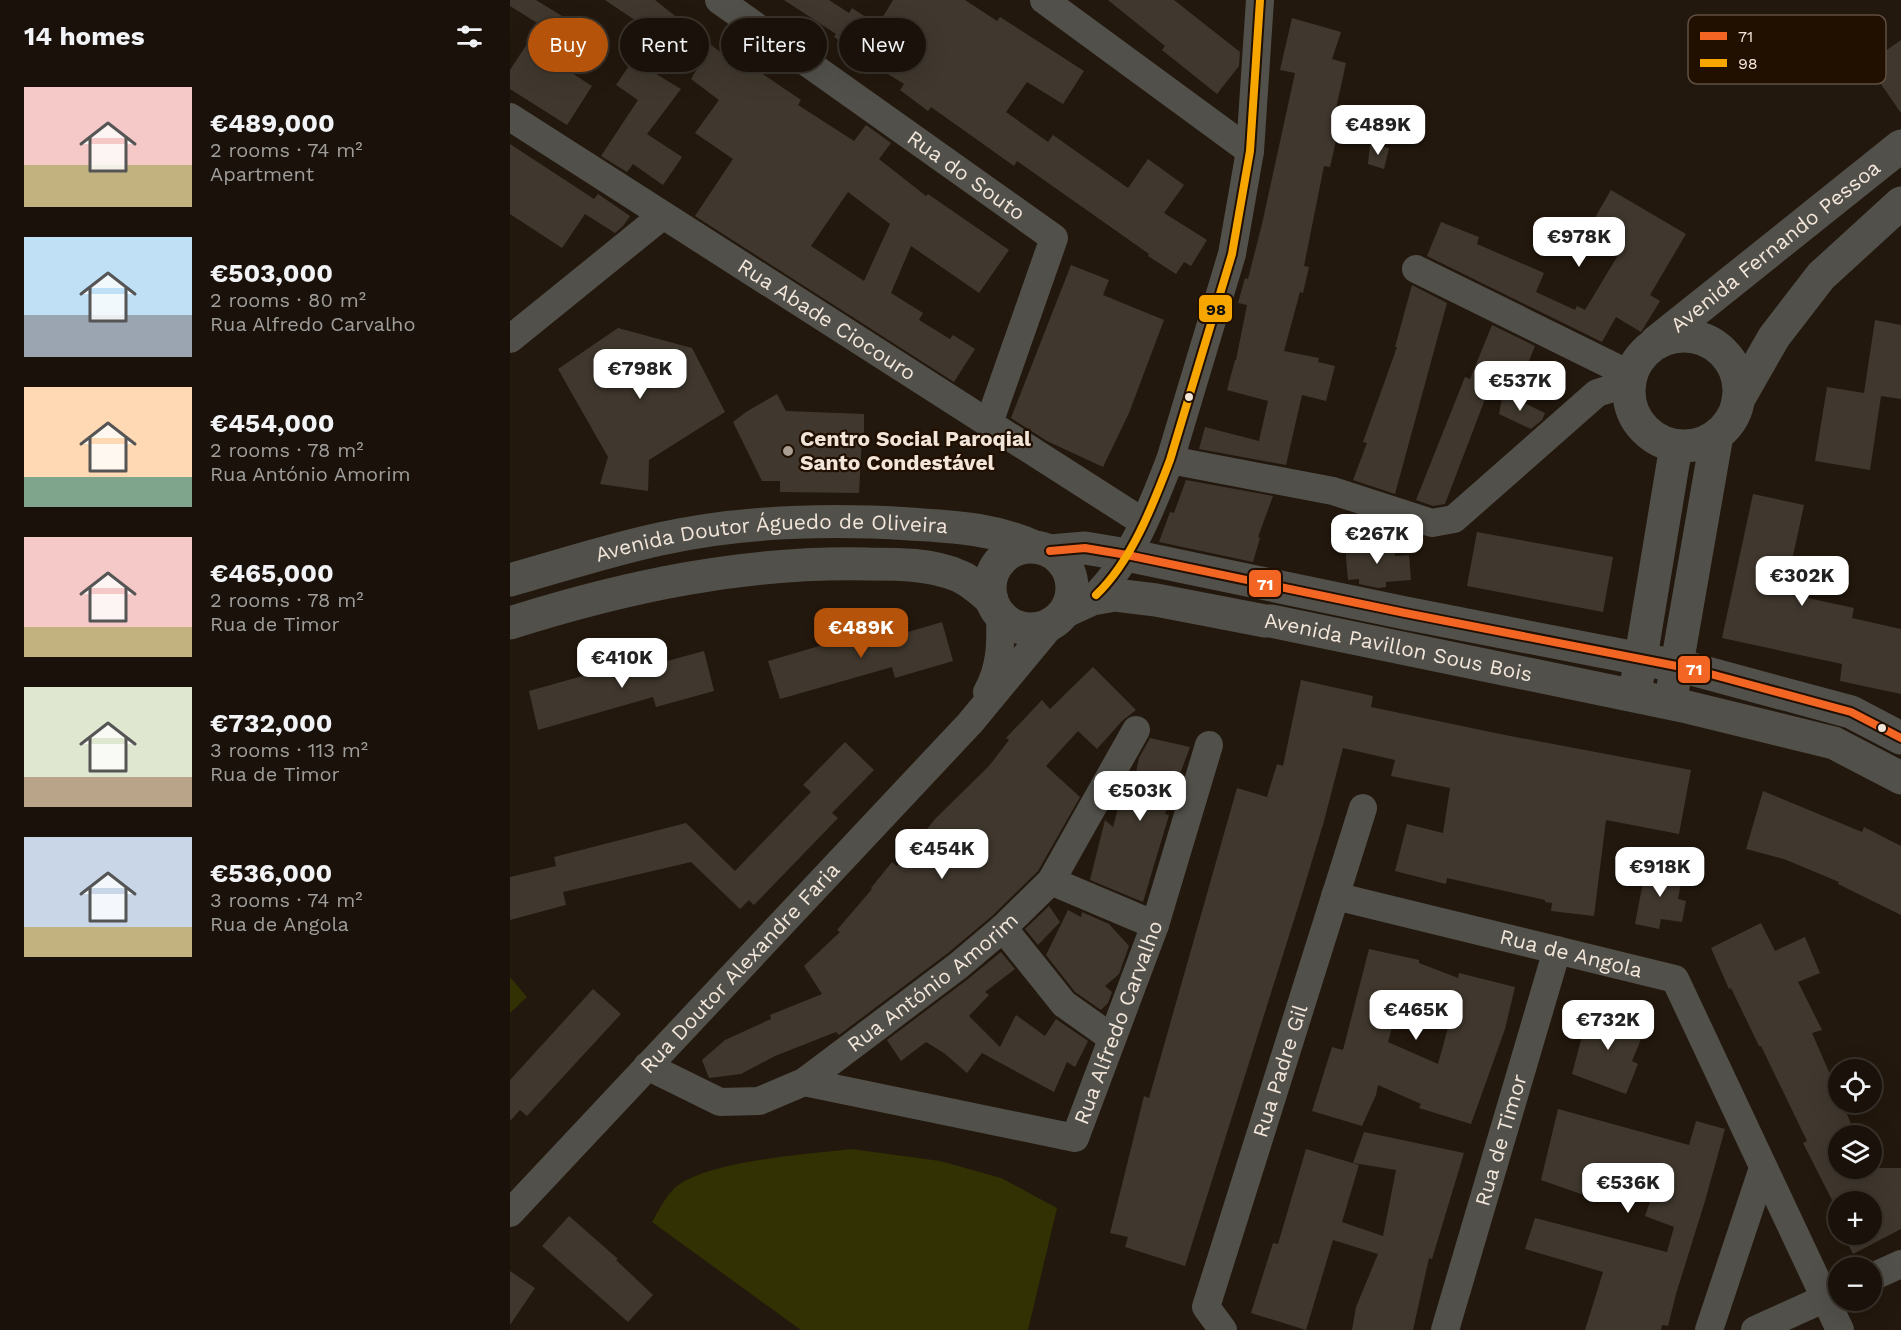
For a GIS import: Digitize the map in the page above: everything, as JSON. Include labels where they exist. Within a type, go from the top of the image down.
[{"type":"street","name":"Rua do Souto","points":[[718,0],[1054,238],[989,423]]},
{"type":"street","points":[[1044,0],[1250,150]]},
{"type":"street","points":[[996,608],[1008,623],[1030,629],[1042,628],[1108,583],[1127,555],[1170,460],[1232,254],[1250,150],[1260,0]]},
{"type":"street","name":"Rua Abade Ciocouro","points":[[510,117],[1143,522]]},
{"type":"street","name":"Avenida Fernando Pessoa","points":[[1651,346],[1901,146]]},
{"type":"street","points":[[1738,400],[1738,381],[1732,364],[1720,349],[1704,339],[1686,335],[1668,338],[1651,346],[1638,359],[1630,379],[1629,400],[1635,417],[1645,431],[1659,441],[1676,446],[1690,446],[1717,435],[1730,420],[1738,400],[1774,338],[1821,276],[1901,203]]},
{"type":"street","points":[[510,339],[662,216]]},
{"type":"street","points":[[1416,269],[1630,379]]},
{"type":"street","points":[[1170,460],[1334,490],[1432,523],[1454,519],[1597,393],[1630,379]]},
{"type":"street","points":[[1671,704],[1717,435]]},
{"type":"street","points":[[1634,696],[1676,446]]},
{"type":"street","name":"Avenida Doutor Águedo de Oliveira","points":[[510,580],[661,538],[761,525],[882,522],[937,526],[988,531],[1043,549]]},
{"type":"street","points":[[970,723],[997,671],[1001,637],[990,587],[999,562],[1015,551],[1085,548],[1677,666],[1851,712],[1901,738]]},
{"type":"street","points":[[970,723],[1070,611],[1072,585],[1069,571],[1061,560],[1043,549]]},
{"type":"street","name":"Avenida Doutor Águedo de Oliveira","points":[[510,623],[624,591],[684,578],[751,568],[822,563],[900,564],[948,572],[962,577],[996,608]]},
{"type":"street","name":"Avenida Pavillon Sous Bois","points":[[1070,611],[1115,595],[1156,600],[1271,621],[1671,704],[1834,744],[1901,778]]},
{"type":"street","name":"Rua Doutor Alexandre Faria","points":[[510,1213],[970,723]]},
{"type":"street","name":"Rua António Amorim","points":[[647,1066],[720,1102],[759,1101],[804,1082],[958,966],[1003,928],[1051,881],[1136,730]]},
{"type":"street","name":"Rua Alfredo Carvalho","points":[[804,1082],[1075,1138],[1155,925],[1209,745]]},
{"type":"street","name":"Rua Padre Gil","points":[[1223,1330],[1206,1307],[1363,808]]},
{"type":"street","points":[[1051,881],[1155,925]]},
{"type":"street","name":"Rua de Angola","points":[[1335,896],[1675,979],[1764,1168],[1828,1288]]},
{"type":"street","points":[[1003,928],[1064,1004],[1112,1038]]},
{"type":"street","name":"Rua de Timor","points":[[1444,1330],[1557,950]]},
{"type":"street","points":[[1709,1330],[1764,1168]]},
{"type":"street","points":[[1882,1273],[1901,1264]]},
{"type":"street","points":[[1755,1330],[1828,1297]]},
{"type":"street","name":"Rua de Angola","points":[[1836,1311],[1840,1330]]},
{"type":"shaded area","points":[[510,977],[527,997],[510,1013]]},
{"type":"shaded area","points":[[851,1149],[940,1161],[1001,1178],[1057,1208],[1028,1330],[801,1330],[652,1222],[672,1191],[705,1172],[756,1161]]},
{"type":"building","points":[[510,0],[536,0],[562,16],[561,18],[529,18],[510,6]]},
{"type":"building","points":[[605,0],[655,0],[678,18],[632,18]]},
{"type":"building","points":[[784,0],[829,0],[849,13],[852,8],[867,18],[839,18],[839,40],[834,37],[836,34],[827,28],[827,18],[812,18]]},
{"type":"building","points":[[893,0],[965,0],[997,21],[1000,17],[1084,71],[1063,104],[1027,82],[1006,112],[1048,142],[1053,135],[1128,188],[1148,159],[1184,185],[1164,213],[1207,240],[1191,266],[1184,262],[1176,274],[1017,161],[1014,166],[931,107],[928,111],[900,90],[904,84],[885,72],[926,72],[926,18],[882,18]]},
{"type":"building","points":[[1108,0],[1174,0],[1240,52],[1239,66],[1217,94],[1162,50],[1165,46]]},
{"type":"building","points":[[1292,18],[1341,32],[1332,59],[1346,63],[1333,122],[1340,123],[1330,167],[1324,166],[1304,266],[1309,267],[1284,351],[1319,358],[1318,362],[1335,366],[1326,401],[1302,395],[1286,465],[1199,449],[1205,427],[1259,441],[1268,401],[1227,390],[1236,360],[1247,305],[1238,303],[1245,278],[1248,279],[1262,224],[1295,73],[1280,70]]},
{"type":"building","points":[[1901,40],[1901,113],[1881,84],[1886,84],[1886,51]]},
{"type":"building","points":[[709,43],[721,53],[721,72],[760,72],[801,100],[798,105],[854,141],[866,125],[891,143],[879,159],[926,196],[928,194],[1009,250],[979,293],[911,246],[891,293],[923,313],[919,320],[950,339],[953,335],[975,349],[954,382],[695,216],[733,159],[695,133],[719,100],[691,79],[695,72],[709,72]],"holes":[[[848,192],[890,224],[864,281],[811,246]]]},
{"type":"building","points":[[527,44],[528,72],[570,72],[592,86],[567,125],[510,89],[510,70]]},
{"type":"building","points":[[625,72],[653,72],[681,89],[647,134],[682,157],[663,185],[633,164],[627,172],[601,156],[638,100],[616,85]]},
{"type":"building","points":[[510,144],[594,199],[598,194],[630,216],[615,233],[585,214],[562,248],[510,214]]},
{"type":"building","points":[[1370,144],[1389,148],[1384,169],[1368,164]]},
{"type":"building","points":[[1611,190],[1686,234],[1650,295],[1660,301],[1641,332],[1616,317],[1602,342],[1427,256],[1441,222],[1479,237],[1477,244],[1544,273],[1536,292],[1575,310],[1577,306],[1585,310],[1623,247],[1589,228]]},
{"type":"building","points":[[1071,265],[1109,280],[1103,295],[1164,320],[1129,413],[1103,467],[1047,441],[1011,418]]},
{"type":"building","points":[[1412,285],[1447,303],[1395,494],[1353,480],[1367,443],[1363,442],[1397,347],[1395,347]]},
{"type":"building","points":[[1875,320],[1901,325],[1901,399],[1881,396],[1870,470],[1815,461],[1827,387],[1864,393]]},
{"type":"building","points":[[1492,325],[1535,346],[1516,393],[1490,386],[1445,504],[1433,506],[1416,500],[1465,377],[1470,379]]},
{"type":"building","points":[[618,328],[692,348],[725,412],[649,460],[648,491],[600,484],[608,457],[558,369]]},
{"type":"building","points":[[1503,393],[1545,413],[1542,420],[1531,429],[1499,414]]},
{"type":"building","points":[[777,394],[786,411],[864,414],[859,493],[780,492],[780,481],[762,481],[733,422]]},
{"type":"building","points":[[1186,480],[1273,496],[1258,537],[1260,538],[1253,562],[1159,542],[1170,512],[1174,513]]},
{"type":"building","points":[[1753,494],[1804,505],[1785,593],[1854,608],[1852,618],[1901,629],[1901,694],[1840,681],[1842,664],[1722,638]]},
{"type":"building","points":[[1477,532],[1613,557],[1603,612],[1467,586]]},
{"type":"building","points":[[1394,543],[1395,556],[1409,555],[1411,580],[1386,582],[1386,587],[1378,588],[1359,584],[1359,579],[1348,580],[1345,547]]},
{"type":"building","points":[[942,622],[953,661],[895,678],[892,667],[780,699],[768,661],[881,628],[884,639]]},
{"type":"building","points":[[704,651],[714,691],[656,707],[653,697],[538,730],[529,691],[643,659],[645,667]]},
{"type":"building","points":[[1093,667],[1136,710],[1122,721],[1097,749],[1078,731],[1046,766],[1080,797],[1038,871],[992,916],[948,953],[839,1035],[836,1032],[775,1056],[741,1074],[709,1078],[702,1060],[725,1040],[771,1019],[770,1015],[822,994],[804,966],[840,932],[837,930],[892,862],[897,866],[936,818],[989,766],[1009,740],[1006,738],[1042,700],[1050,709]]},
{"type":"building","points":[[1301,680],[1373,696],[1371,707],[1691,770],[1679,834],[1606,820],[1594,916],[1551,911],[1552,903],[1545,902],[1545,900],[1447,878],[1446,884],[1395,871],[1407,824],[1443,833],[1450,788],[1391,776],[1395,760],[1343,748],[1299,904],[1185,1266],[1125,1247],[1128,1237],[1110,1233],[1144,1096],[1149,1098],[1237,788],[1267,797],[1277,764],[1283,766]]},
{"type":"building","points":[[1150,738],[1190,747],[1165,814],[1169,815],[1143,902],[1090,880],[1105,820],[1113,827],[1121,797],[1130,800],[1139,758]]},
{"type":"building","points":[[845,742],[874,770],[832,813],[838,818],[754,905],[749,900],[740,909],[691,862],[563,892],[566,905],[510,920],[510,877],[556,866],[554,857],[686,823],[735,871],[811,792],[803,785]]},
{"type":"building","points":[[1763,791],[1862,832],[1864,827],[1901,846],[1901,915],[1838,884],[1839,882],[1784,859],[1746,849]]},
{"type":"building","points":[[1646,867],[1683,873],[1678,899],[1686,901],[1682,922],[1661,919],[1659,929],[1635,924]]},
{"type":"building","points":[[1049,906],[1060,922],[1038,945],[1025,929]]},
{"type":"building","points":[[1068,910],[1081,917],[1082,912],[1109,924],[1129,946],[1119,974],[1105,986],[1112,992],[1108,1003],[1101,1010],[1075,992],[1046,955]]},
{"type":"building","points":[[1761,923],[1775,951],[1805,937],[1820,973],[1798,982],[1822,1030],[1812,1033],[1828,1070],[1828,1113],[1847,1113],[1851,1125],[1828,1125],[1828,1179],[1882,1179],[1882,1168],[1901,1168],[1901,1229],[1882,1239],[1882,1191],[1828,1192],[1803,1143],[1807,1141],[1761,1046],[1731,988],[1729,989],[1711,948]]},
{"type":"building","points":[[1369,949],[1419,960],[1419,963],[1458,978],[1459,973],[1515,987],[1505,1029],[1471,1124],[1419,1108],[1421,1104],[1378,1085],[1362,1126],[1312,1111],[1332,1047],[1343,1050]],"holes":[[[1401,996],[1454,1006],[1438,1064],[1388,1042]]]},
{"type":"building","points":[[1001,952],[1015,969],[985,992],[989,995],[969,1016],[1000,1047],[1016,1015],[1045,1036],[1056,1019],[1088,1041],[1075,1067],[1067,1062],[1054,1092],[982,1053],[967,1073],[944,1053],[926,1042],[901,1061],[887,1040]]},
{"type":"building","points":[[593,989],[621,1014],[527,1116],[520,1110],[510,1121],[510,1080]]},
{"type":"building","points":[[1589,1010],[1646,1027],[1632,1061],[1638,1064],[1626,1094],[1572,1074]]},
{"type":"building","points":[[1558,1109],[1689,1145],[1696,1121],[1725,1129],[1668,1326],[1662,1325],[1661,1330],[1585,1330],[1603,1272],[1525,1249],[1535,1218],[1667,1252],[1674,1227],[1645,1216],[1659,1176],[1611,1166],[1601,1201],[1541,1180]]},
{"type":"building","points":[[1364,1132],[1464,1153],[1432,1259],[1429,1258],[1413,1330],[1352,1330],[1356,1307],[1378,1254],[1333,1240],[1306,1330],[1251,1313],[1273,1243],[1278,1244],[1306,1149],[1359,1165],[1342,1222],[1383,1236],[1396,1170],[1353,1163]]},
{"type":"building","points":[[569,1216],[618,1259],[616,1260],[653,1295],[628,1322],[542,1246]]},
{"type":"building","points":[[1848,1245],[1870,1245],[1853,1254]]},
{"type":"building","points":[[510,1271],[535,1288],[510,1325]]},
{"type":"transit line","name":"98","points":[[1096,595],[1109,582],[1140,532],[1170,460],[1232,254],[1250,151],[1260,0]]},
{"type":"transit line","name":"71","points":[[1050,551],[1085,548],[1127,555],[1405,613],[1692,669],[1851,712],[1901,738]]},
{"type":"place","name":"Centro Social Paroqial Santo Condestável","points":[[788,451]]}]
